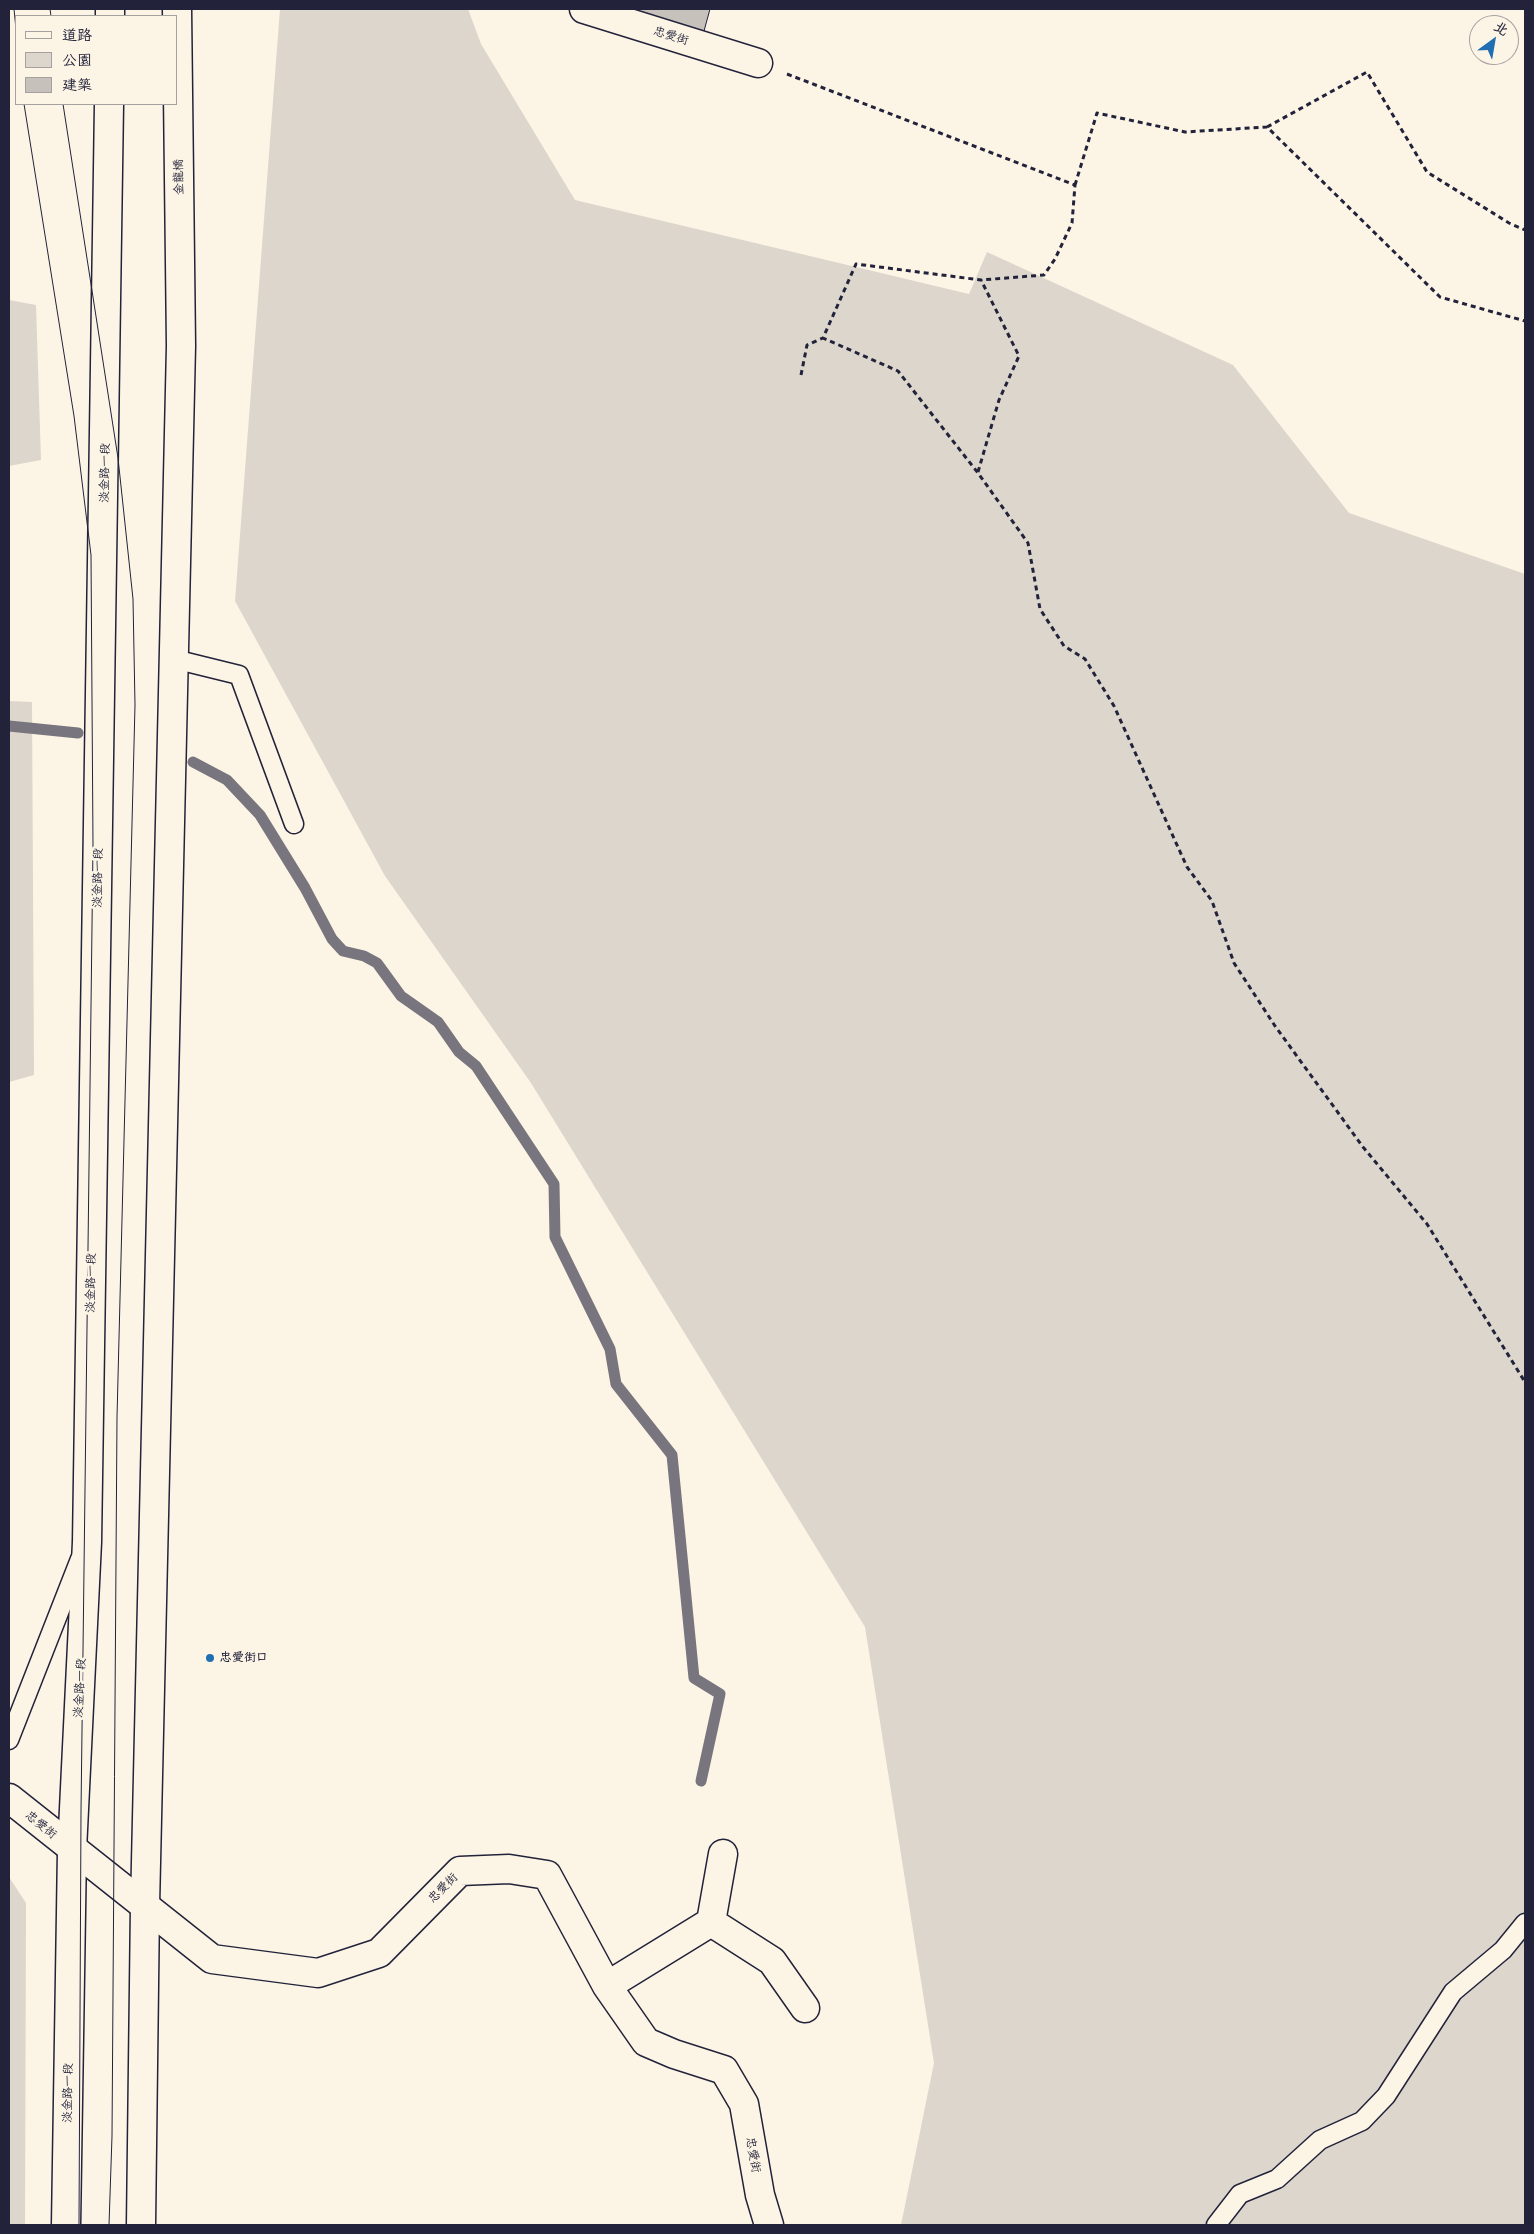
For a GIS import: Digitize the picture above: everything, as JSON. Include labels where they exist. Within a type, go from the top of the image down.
[{"type":"main road","name":"忠愛街","points":[[584,9],[758,63]]},
{"type":"main road","name":"金龍橋","points":[[174,659],[181,346],[178,93]]},
{"type":"main road","name":"淡金路一段","points":[[66,2225],[72,1850],[87,1542],[107,341],[109,105]]},
{"type":"main road","points":[[141,2225],[145,1905],[174,659]]},
{"type":"main road","name":"忠愛街","points":[[9,1798],[212,1960],[318,1973],[379,1953],[460,1871],[508,1868],[546,1875],[607,1986],[646,2042],[674,2054],[724,2070],[744,2104],[760,2195],[769,2225]]},
{"type":"main road","points":[[607,1986],[710,1922],[723,1854]]},
{"type":"main road","points":[[710,1922],[772,1960],[805,2008]]},
{"type":"lane","points":[[174,659],[239,675],[294,824]]},
{"type":"lane","points":[[9,1740],[87,1542]]},
{"type":"lane","points":[[1216,2225],[1240,2194],[1276,2179],[1320,2140],[1362,2121],[1386,2096],[1453,1992],[1503,1950],[1525,1923]]},
{"type":"path","points":[[758,63],[1075,184]]},
{"type":"path","points":[[801,375],[806,345],[823,338],[856,264],[981,280],[1044,275],[1055,259],[1072,223],[1075,184],[1097,113],[1185,132],[1267,127],[1367,72],[1427,172],[1509,223],[1525,230]]},
{"type":"path","points":[[1267,127],[1440,297],[1525,321]]},
{"type":"path","points":[[978,473],[999,400],[1018,356],[981,280]]},
{"type":"path","points":[[823,338],[898,371],[978,473],[1028,543],[1040,609],[1064,646],[1085,659],[1114,706],[1187,867],[1212,901],[1234,962],[1275,1026],[1363,1147],[1426,1224],[1525,1382]]},
{"type":"green space","points":[[280,9],[468,9],[481,44],[575,200],[969,294],[987,252],[1233,365],[1349,513],[1525,574],[1525,2225],[901,2225],[934,2063],[865,1627],[531,1083],[385,876],[235,601]]},
{"type":"green space","points":[[9,300],[36,305],[41,460],[9,466]]},
{"type":"green space","points":[[9,701],[32,702],[34,1075],[9,1082]]},
{"type":"green space","points":[[9,1877],[26,1903],[25,2225],[9,2225]]},
{"type":"building","points":[[630,9],[710,9],[704,31]]},
{"type":"waterway","points":[[9,726],[78,733]]},
{"type":"waterway","points":[[193,762],[227,780],[260,815],[305,888],[332,939],[343,951],[364,956],[377,963],[401,996],[438,1022],[459,1052],[476,1066],[554,1184],[555,1237],[610,1349],[616,1384],[672,1455],[694,1678],[720,1694],[701,1781]]},
{"type":"tram line","points":[[14,9],[15,19]]},
{"type":"tram line","points":[[50,9],[51,15]]},
{"type":"tram line","points":[[24,105],[74,416],[91,555],[93,845],[81,1811],[79,2225]]},
{"type":"tram line","points":[[63,105],[118,458],[133,599],[135,705],[117,1417],[112,2136],[109,2225]]},
{"type":"place","name":"忠愛街口","points":[[210,1658]]}]
